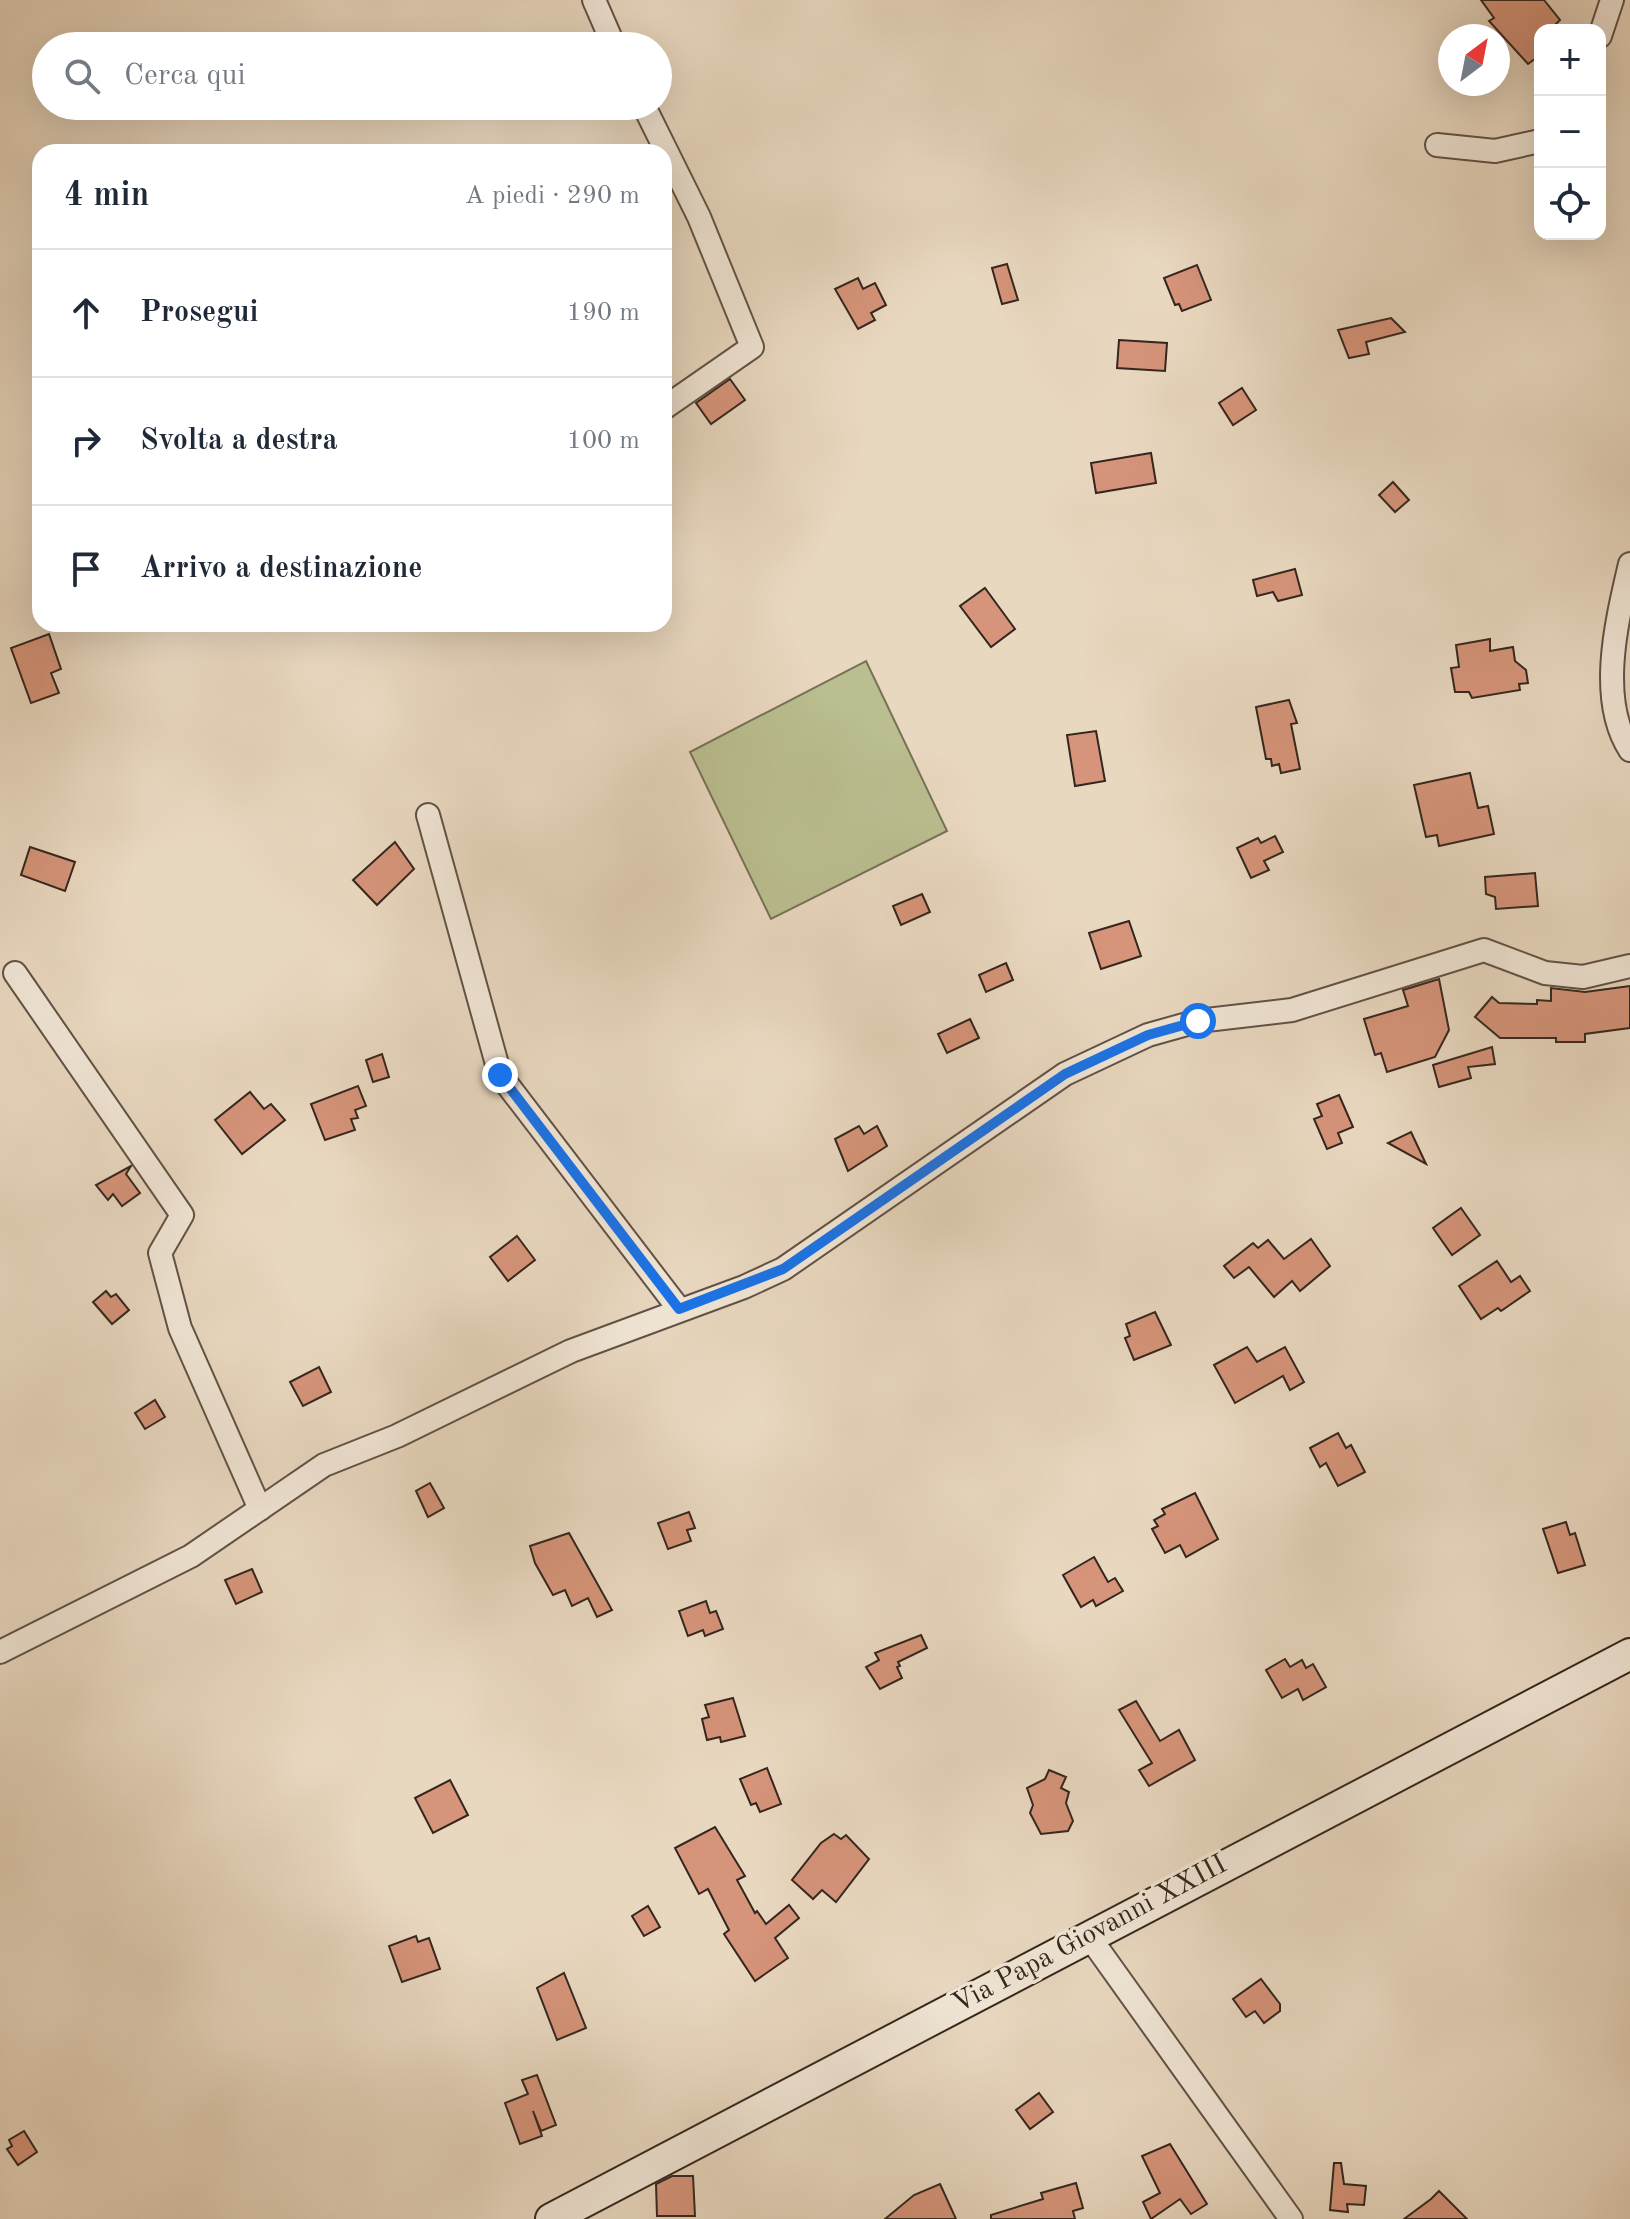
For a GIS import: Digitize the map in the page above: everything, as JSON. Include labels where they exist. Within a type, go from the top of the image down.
[{"type":"main road","name":"Via Papa Giovanni XXIII","points":[[551,2219],[1088,1935],[1630,1654]]},
{"type":"street","points":[[594,0],[608,32]]},
{"type":"street","points":[[1604,24],[1612,0]]},
{"type":"street","points":[[651,120],[663,144]]},
{"type":"street","points":[[1437,145],[1495,151],[1534,142]]},
{"type":"street","points":[[672,163],[699,217],[752,347],[672,402]]},
{"type":"street","points":[[1630,564],[1612,640],[1617,730],[1630,750]]},
{"type":"street","points":[[428,815],[500,1075],[679,1309]]},
{"type":"street","points":[[0,1652],[191,1556],[324,1465],[409,1430],[571,1351],[783,1269],[1065,1074],[1148,1035],[1198,1021],[1292,1010],[1484,950],[1545,973],[1583,977],[1630,966]]},
{"type":"street","points":[[15,973],[182,1215],[160,1253],[180,1328],[260,1509]]},
{"type":"street","points":[[1088,1935],[1291,2219]]},
{"type":"green space","points":[[866,661],[947,831],[771,919],[690,752]]},
{"type":"building","points":[[1481,0],[1544,0],[1560,20],[1556,24],[1534,24],[1534,60],[1528,64],[1510,44],[1510,24],[1492,24],[1489,21],[1494,18]]},
{"type":"building","points":[[1007,264],[1018,300],[1002,304],[992,268]]},
{"type":"building","points":[[1197,265],[1211,300],[1182,311],[1179,304],[1175,305],[1164,278]]},
{"type":"building","points":[[858,278],[863,289],[875,283],[886,305],[871,313],[875,320],[858,329],[835,289]]},
{"type":"building","points":[[1391,318],[1405,332],[1366,342],[1369,354],[1349,358],[1338,330]]},
{"type":"building","points":[[1119,340],[1167,343],[1165,371],[1117,368]]},
{"type":"building","points":[[730,379],[745,400],[711,424],[696,403]]},
{"type":"building","points":[[1242,388],[1256,410],[1233,425],[1219,403]]},
{"type":"building","points":[[1151,453],[1156,483],[1096,493],[1091,463]]},
{"type":"building","points":[[1393,482],[1409,500],[1395,512],[1379,495]]},
{"type":"building","points":[[1295,569],[1302,595],[1278,601],[1273,592],[1257,596],[1253,580]]},
{"type":"building","points":[[985,588],[1015,629],[991,647],[960,606]]},
{"type":"building","points":[[49,634],[61,669],[51,673],[59,693],[31,703],[11,648]]},
{"type":"building","points":[[1490,639],[1490,651],[1513,647],[1515,661],[1526,670],[1528,683],[1519,684],[1520,690],[1472,698],[1469,692],[1455,692],[1451,668],[1459,667],[1456,645]]},
{"type":"building","points":[[1289,700],[1297,723],[1291,724],[1300,769],[1281,773],[1279,764],[1272,766],[1271,759],[1266,759],[1256,707]]},
{"type":"building","points":[[1096,731],[1105,781],[1075,786],[1067,735]]},
{"type":"building","points":[[1470,773],[1478,808],[1488,806],[1494,834],[1439,846],[1437,835],[1426,837],[1414,785]]},
{"type":"building","points":[[1275,836],[1283,852],[1264,861],[1269,870],[1251,878],[1237,848],[1258,838],[1261,843]]},
{"type":"building","points":[[395,842],[414,869],[377,905],[353,880]]},
{"type":"building","points":[[30,847],[75,862],[65,891],[21,875]]},
{"type":"building","points":[[1535,873],[1538,906],[1496,909],[1495,897],[1486,894],[1485,877]]},
{"type":"building","points":[[922,894],[930,912],[901,925],[893,906]]},
{"type":"building","points":[[1129,921],[1141,956],[1101,969],[1089,933]]},
{"type":"building","points":[[1006,963],[1013,980],[986,992],[979,975]]},
{"type":"building","points":[[1439,979],[1449,1030],[1435,1057],[1387,1072],[1381,1053],[1375,1055],[1364,1019],[1408,1006],[1403,990]]},
{"type":"building","points":[[1630,986],[1630,1028],[1585,1034],[1585,1042],[1556,1042],[1556,1038],[1500,1038],[1475,1017],[1492,997],[1499,1003],[1537,1004],[1537,1000],[1551,1001],[1551,988],[1585,992]]},
{"type":"building","points":[[970,1019],[979,1038],[947,1053],[938,1034]]},
{"type":"building","points":[[1492,1047],[1495,1064],[1468,1067],[1471,1078],[1439,1087],[1433,1065]]},
{"type":"building","points":[[382,1054],[389,1077],[373,1082],[366,1060]]},
{"type":"building","points":[[358,1086],[366,1106],[355,1110],[358,1118],[351,1119],[355,1130],[325,1140],[311,1104]]},
{"type":"building","points":[[250,1092],[264,1109],[271,1104],[285,1120],[242,1154],[215,1120]]},
{"type":"building","points":[[1339,1095],[1353,1127],[1338,1133],[1342,1143],[1327,1149],[1314,1119],[1322,1116],[1317,1104]]},
{"type":"building","points":[[859,1126],[864,1134],[877,1126],[887,1146],[848,1171],[835,1139]]},
{"type":"building","points":[[1411,1132],[1426,1164],[1388,1143]]},
{"type":"building","points":[[131,1166],[126,1174],[140,1193],[122,1206],[113,1194],[108,1200],[96,1185]]},
{"type":"building","points":[[1461,1208],[1480,1235],[1452,1255],[1433,1228]]},
{"type":"building","points":[[517,1236],[535,1260],[508,1281],[490,1257]]},
{"type":"building","points":[[1311,1239],[1330,1266],[1300,1291],[1292,1281],[1274,1297],[1249,1267],[1234,1278],[1224,1266],[1253,1243],[1258,1248],[1268,1240],[1284,1259]]},
{"type":"building","points":[[1497,1261],[1511,1282],[1520,1276],[1530,1291],[1501,1311],[1498,1308],[1481,1319],[1459,1286]]},
{"type":"building","points":[[106,1291],[111,1297],[116,1294],[129,1310],[112,1324],[93,1302]]},
{"type":"building","points":[[1155,1312],[1171,1345],[1134,1360],[1125,1338],[1130,1336],[1126,1324]]},
{"type":"building","points":[[1247,1347],[1257,1362],[1285,1347],[1304,1382],[1290,1390],[1283,1376],[1235,1403],[1214,1365]]},
{"type":"building","points":[[319,1367],[331,1392],[303,1406],[290,1382]]},
{"type":"building","points":[[155,1400],[165,1417],[145,1429],[135,1413]]},
{"type":"building","points":[[1338,1433],[1346,1448],[1351,1445],[1365,1472],[1338,1486],[1326,1463],[1320,1467],[1310,1448]]},
{"type":"building","points":[[430,1483],[444,1508],[428,1517],[416,1491]]},
{"type":"building","points":[[1195,1493],[1218,1539],[1186,1557],[1180,1545],[1165,1553],[1152,1529],[1158,1526],[1154,1520],[1165,1514],[1162,1509]]},
{"type":"building","points":[[689,1512],[695,1528],[687,1530],[691,1541],[668,1549],[658,1523]]},
{"type":"building","points":[[1566,1522],[1570,1535],[1575,1533],[1585,1565],[1558,1573],[1543,1529]]},
{"type":"building","points":[[569,1533],[612,1610],[597,1617],[588,1598],[572,1606],[565,1590],[553,1595],[535,1563],[530,1546]]},
{"type":"building","points":[[1094,1557],[1108,1582],[1115,1578],[1123,1591],[1096,1606],[1093,1600],[1081,1607],[1063,1575]]},
{"type":"building","points":[[252,1569],[262,1592],[236,1604],[225,1580]]},
{"type":"building","points":[[706,1601],[710,1613],[716,1611],[723,1629],[705,1636],[703,1630],[688,1636],[679,1611]]},
{"type":"building","points":[[921,1635],[927,1648],[898,1662],[902,1678],[880,1689],[866,1667],[879,1660],[875,1653]]},
{"type":"building","points":[[1285,1659],[1290,1667],[1302,1660],[1306,1668],[1313,1664],[1326,1687],[1303,1700],[1298,1689],[1282,1698],[1266,1670]]},
{"type":"building","points":[[733,1698],[745,1736],[721,1742],[720,1737],[707,1740],[702,1719],[709,1717],[705,1705]]},
{"type":"building","points":[[1136,1701],[1160,1741],[1179,1730],[1195,1760],[1149,1786],[1139,1770],[1152,1763],[1119,1710]]},
{"type":"building","points":[[767,1768],[781,1804],[760,1812],[756,1803],[751,1805],[740,1779]]},
{"type":"building","points":[[1049,1770],[1066,1777],[1061,1788],[1069,1792],[1066,1803],[1073,1821],[1068,1831],[1041,1834],[1030,1813],[1033,1805],[1027,1788],[1045,1779]]},
{"type":"building","points":[[450,1780],[468,1815],[433,1833],[415,1798]]},
{"type":"building","points":[[715,1827],[745,1876],[737,1880],[755,1913],[757,1911],[766,1924],[789,1905],[799,1918],[775,1938],[788,1958],[755,1981],[724,1934],[729,1930],[708,1889],[699,1894],[675,1848]]},
{"type":"building","points":[[834,1834],[841,1839],[846,1835],[869,1859],[836,1902],[822,1890],[813,1899],[792,1880],[821,1843]]},
{"type":"building","points":[[648,1906],[660,1927],[644,1936],[632,1916]]},
{"type":"building","points":[[416,1936],[418,1942],[429,1938],[440,1969],[402,1982],[389,1946]]},
{"type":"building","points":[[564,1973],[586,2028],[557,2040],[537,1988]]},
{"type":"building","points":[[1261,1979],[1280,2004],[1280,2011],[1264,2023],[1255,2011],[1246,2017],[1233,1999]]},
{"type":"building","points":[[537,2075],[556,2125],[541,2131],[533,2111],[542,2136],[520,2144],[505,2103],[528,2094],[522,2080]]},
{"type":"building","points":[[1039,2093],[1053,2112],[1030,2129],[1016,2110]]},
{"type":"building","points":[[24,2131],[37,2152],[18,2165],[7,2149],[12,2146],[9,2140]]},
{"type":"building","points":[[1170,2144],[1207,2204],[1191,2214],[1180,2199],[1151,2219],[1143,2202],[1160,2193],[1142,2156]]},
{"type":"building","points":[[1334,2163],[1341,2163],[1344,2184],[1366,2186],[1364,2205],[1347,2204],[1348,2212],[1330,2210]]},
{"type":"building","points":[[672,2176],[693,2176],[695,2216],[657,2216],[656,2184]]},
{"type":"building","points":[[1076,2183],[1083,2208],[1073,2211],[1075,2219],[991,2219],[991,2215],[1043,2199],[1041,2193]]},
{"type":"building","points":[[940,2184],[956,2219],[885,2219],[914,2195]]},
{"type":"building","points":[[1439,2191],[1467,2219],[1404,2219],[1431,2199]]},
{"type":"route","points":[[500,1075],[679,1309],[744,1287],[783,1269],[1065,1074],[1148,1035],[1198,1021]]}]
